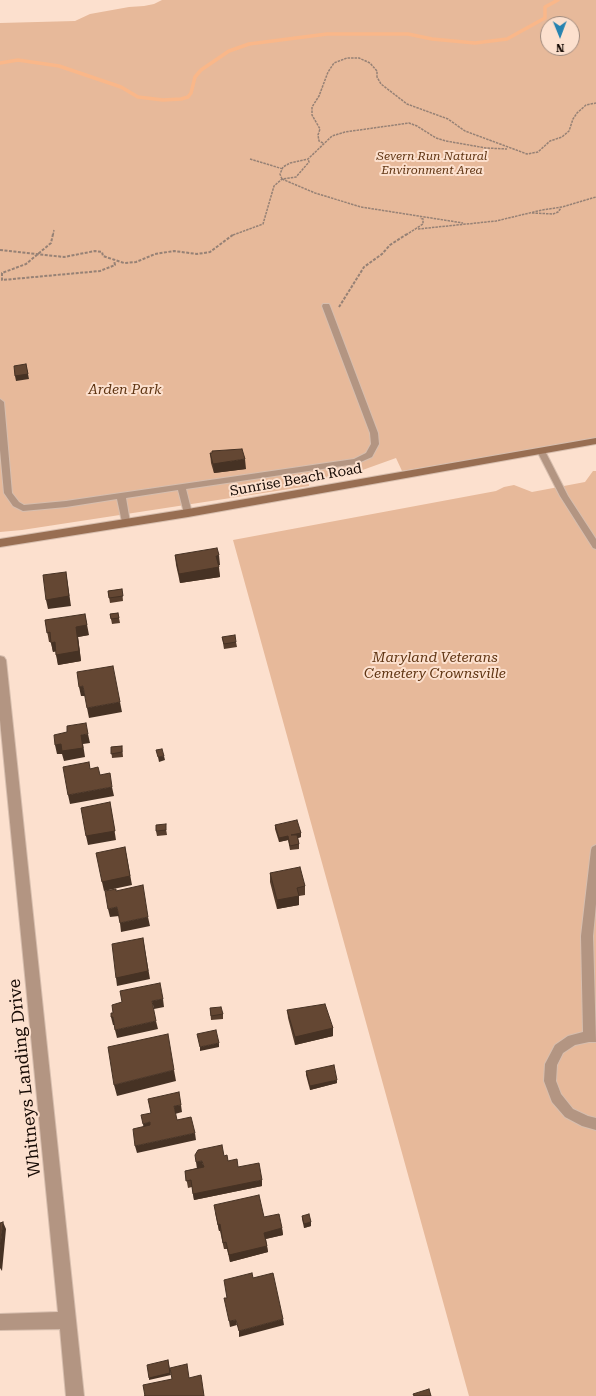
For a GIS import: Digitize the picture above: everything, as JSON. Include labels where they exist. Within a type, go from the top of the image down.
[{"type":"street","name":"Sunrise Beach Road","points":[[0,543],[188,513],[596,441]]},
{"type":"street","name":"Whitneys Landing Drive","points":[[0,660],[75,1396]]},
{"type":"street","points":[[0,1322],[67,1320]]},
{"type":"lane","points":[[0,402],[8,493],[16,504],[23,508],[37,508],[356,461],[369,455],[375,444],[374,433],[326,306]]},
{"type":"lane","points":[[540,451],[564,496],[596,546]]},
{"type":"lane","points":[[181,486],[188,513]]},
{"type":"lane","points":[[121,496],[126,522]]},
{"type":"lane","points":[[596,850],[587,936],[593,1037],[572,1040],[559,1049],[551,1064],[550,1081],[556,1098],[569,1113],[586,1122],[596,1124]]},
{"type":"path","points":[[323,143],[319,141],[318,136],[320,129],[312,115],[312,107],[328,72],[334,63],[347,58],[359,58],[370,63],[377,71],[377,77],[381,84],[407,104],[448,119],[465,131],[509,149],[527,154],[538,152],[550,141],[562,137],[569,131],[576,113],[586,105],[596,103]]},
{"type":"path","points":[[0,250],[64,257],[95,251],[102,252],[103,256],[124,263],[136,262],[155,254],[174,251],[197,254],[210,252],[234,234],[263,224],[274,186],[282,179],[296,177],[309,162],[308,159],[323,143],[332,136],[345,132],[409,123],[417,126],[436,138],[446,141],[479,147],[509,149]]},
{"type":"path","points":[[250,159],[283,169]]},
{"type":"path","points":[[282,179],[280,174],[290,163],[308,159]]},
{"type":"path","points":[[282,179],[315,193],[362,207],[463,223]]},
{"type":"path","points":[[418,229],[463,223],[496,221],[527,213],[562,207],[596,197]]},
{"type":"path","points":[[527,213],[553,214],[558,212],[562,207]]},
{"type":"path","points":[[331,319],[364,267],[382,254],[390,245],[418,229],[423,224],[423,219],[418,217]]},
{"type":"path","points":[[54,230],[51,243],[26,264],[11,268],[2,273],[2,280],[100,271],[115,265],[114,260]]},
{"type":"green space","name":"Severn Run Natural Environment Area","points":[[162,0],[596,0],[596,439],[402,471],[396,458],[357,472],[309,481],[309,486],[22,530],[0,532],[0,23],[75,21],[90,14],[129,7],[154,4]]},
{"type":"green space","name":"Maryland Veterans Cemetery Crownsville","points":[[593,471],[596,471],[596,1396],[469,1396],[233,540],[496,491],[504,487],[514,485],[532,492],[585,482]]},
{"type":"building","points":[[26,364],[28,374],[15,376],[14,366]]},
{"type":"building","points":[[242,449],[245,459],[213,464],[210,453],[212,453],[212,451]]},
{"type":"building","points":[[217,548],[219,555],[216,556],[219,567],[179,574],[175,555]]},
{"type":"building","points":[[66,572],[69,596],[46,600],[43,575]]},
{"type":"building","points":[[122,589],[123,596],[109,598],[108,591]]},
{"type":"building","points":[[118,613],[119,618],[111,619],[110,614]]},
{"type":"building","points":[[85,614],[87,625],[76,627],[79,651],[56,655],[55,642],[51,643],[50,632],[47,633],[45,620]]},
{"type":"building","points":[[235,635],[236,642],[224,644],[222,637]]},
{"type":"building","points":[[113,666],[120,702],[87,708],[83,686],[79,687],[77,672]]},
{"type":"building","points":[[86,723],[88,734],[81,735],[83,748],[62,751],[61,744],[55,745],[54,735],[67,732],[67,726]]},
{"type":"building","points":[[122,746],[122,752],[111,754],[111,747]]},
{"type":"building","points":[[162,749],[164,756],[158,757],[156,750]]},
{"type":"building","points":[[89,762],[90,769],[98,767],[100,775],[110,773],[112,787],[68,795],[63,767]]},
{"type":"building","points":[[110,802],[115,831],[86,836],[81,808]]},
{"type":"building","points":[[297,820],[301,833],[291,835],[297,835],[299,844],[290,846],[288,836],[279,838],[275,825]]},
{"type":"building","points":[[166,824],[166,830],[156,831],[156,825]]},
{"type":"building","points":[[125,847],[130,876],[102,882],[96,853]]},
{"type":"building","points":[[300,867],[305,886],[297,888],[299,896],[277,900],[270,873]]},
{"type":"building","points":[[143,885],[148,917],[120,923],[117,907],[108,909],[105,891],[116,889],[116,891]]},
{"type":"building","points":[[143,938],[148,971],[116,978],[112,944]]},
{"type":"building","points":[[160,983],[163,999],[152,1001],[156,1021],[115,1030],[113,1017],[111,1017],[111,1013],[113,1013],[112,1005],[122,1002],[120,991]]},
{"type":"building","points":[[325,1004],[333,1028],[295,1037],[287,1010]]},
{"type":"building","points":[[221,1007],[223,1014],[211,1016],[210,1008]]},
{"type":"building","points":[[216,1030],[219,1043],[200,1047],[197,1034]]},
{"type":"building","points":[[168,1034],[174,1070],[114,1085],[108,1047]]},
{"type":"building","points":[[334,1065],[337,1080],[310,1086],[306,1071]]},
{"type":"building","points":[[179,1092],[181,1105],[174,1106],[177,1120],[191,1117],[195,1133],[135,1146],[133,1129],[150,1125],[150,1122],[143,1124],[141,1115],[151,1113],[148,1099]]},
{"type":"building","points":[[222,1145],[224,1156],[227,1155],[228,1161],[237,1159],[238,1167],[259,1163],[262,1180],[193,1194],[191,1180],[186,1181],[185,1171],[204,1167],[202,1161],[196,1162],[195,1155],[198,1150]]},
{"type":"building","points":[[259,1195],[264,1217],[279,1214],[282,1228],[264,1233],[267,1246],[229,1255],[226,1242],[223,1243],[220,1224],[218,1225],[214,1205]]},
{"type":"building","points":[[309,1214],[311,1222],[304,1224],[302,1216]]},
{"type":"building","points":[[3,1222],[0,1248],[0,1223]]},
{"type":"building","points":[[252,1273],[253,1278],[273,1273],[283,1319],[239,1331],[236,1320],[229,1321],[224,1298],[227,1298],[224,1280]]},
{"type":"building","points":[[168,1360],[170,1373],[149,1378],[147,1365]]},
{"type":"building","points":[[187,1364],[189,1378],[201,1375],[204,1396],[145,1396],[143,1385],[172,1379],[170,1368]]},
{"type":"building","points":[[429,1389],[431,1396],[414,1396],[413,1394]]},
{"type":"waterway","points":[[0,63],[18,60],[59,66],[121,87],[138,97],[163,100],[181,99],[188,97],[191,93],[195,77],[201,70],[229,51],[249,44],[327,34],[408,34],[432,39],[475,43],[507,39],[545,18],[545,7],[558,0]]},
{"type":"park label","name":"Arden Park","points":[[125,390]]}]
